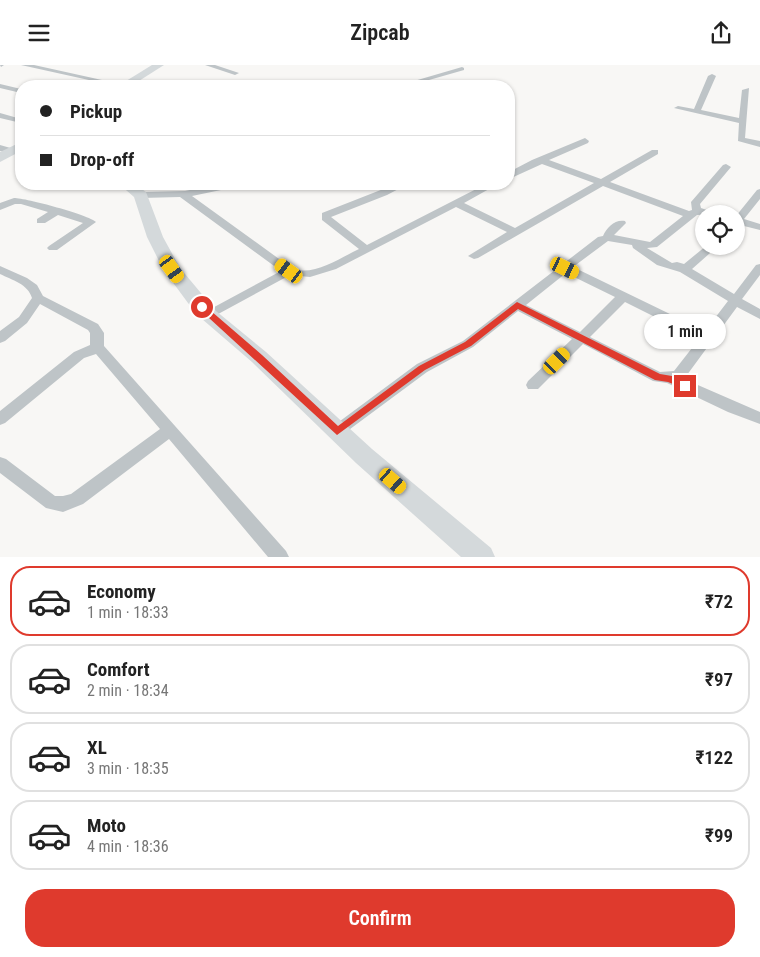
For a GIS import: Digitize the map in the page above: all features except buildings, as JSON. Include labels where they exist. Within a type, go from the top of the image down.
[{"type":"street","points":[[24,65],[96,80]]},
{"type":"street","points":[[41,68],[48,65]]},
{"type":"street","points":[[134,80],[159,65]]},
{"type":"street","points":[[141,80],[166,65]]},
{"type":"street","points":[[208,65],[235,73]]},
{"type":"street","points":[[423,80],[462,69]]},
{"type":"street","points":[[696,112],[712,75]]},
{"type":"street","points":[[0,86],[15,90]]},
{"type":"street","points":[[746,90],[741,139],[760,144]]},
{"type":"street","points":[[678,108],[743,121]]},
{"type":"street","points":[[0,115],[15,119]]},
{"type":"street","points":[[515,173],[585,141]]},
{"type":"street","points":[[0,164],[13,152]]},
{"type":"street","points":[[474,256],[655,152]]},
{"type":"street","points":[[539,161],[694,213]]},
{"type":"street","points":[[632,244],[658,243],[694,213],[695,204],[726,167]]},
{"type":"street","points":[[133,190],[172,269],[194,299],[209,315],[259,357],[337,431],[481,557]]},
{"type":"street","points":[[142,190],[184,195],[210,190]]},
{"type":"street","points":[[366,249],[326,218],[326,215],[388,190]]},
{"type":"street","points":[[184,195],[297,275],[311,274],[332,267],[481,190]]},
{"type":"street","points":[[745,211],[760,192]]},
{"type":"street","points":[[0,207],[14,201],[22,201],[91,222],[53,248]]},
{"type":"street","points":[[456,203],[515,232]]},
{"type":"street","points":[[41,221],[58,211]]},
{"type":"street","points":[[607,238],[611,230],[622,223]]},
{"type":"street","points":[[745,223],[760,227]]},
{"type":"street","points":[[337,431],[422,368],[468,344],[602,239],[614,237],[632,244],[674,268],[690,267],[703,255]]},
{"type":"street","points":[[680,267],[760,315]]},
{"type":"street","points":[[669,378],[679,375],[760,267]]},
{"type":"street","points":[[565,268],[708,338]]},
{"type":"street","points":[[0,270],[31,285],[37,291],[38,298],[23,320],[0,338]]},
{"type":"street","points":[[209,315],[289,271]]},
{"type":"street","points":[[533,385],[624,297]]},
{"type":"street","points":[[38,298],[93,327],[97,333],[97,348]]},
{"type":"street","points":[[517,305],[658,377],[669,378],[733,409],[760,418]]},
{"type":"street","points":[[0,419],[79,355],[97,348]]},
{"type":"street","points":[[97,348],[104,353],[169,431],[280,557]]},
{"type":"street","points":[[0,464],[52,503],[63,504],[77,499],[169,431]]},
{"type":"route","points":[[202,307],[259,357],[337,431],[422,368],[468,344],[517,305],[658,377],[669,378],[685,386]]}]
